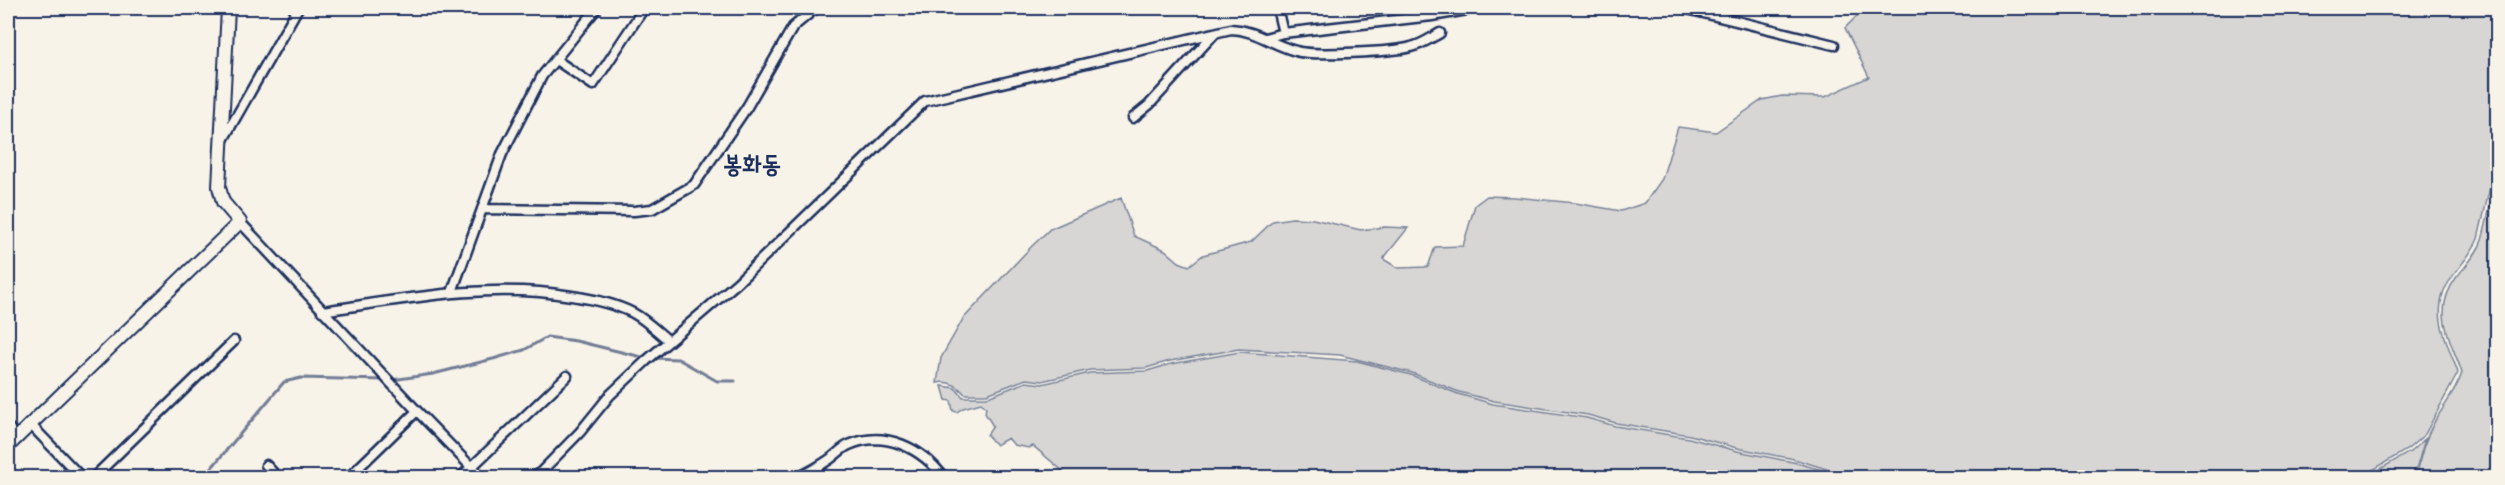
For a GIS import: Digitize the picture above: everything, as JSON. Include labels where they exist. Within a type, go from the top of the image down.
[{"type":"street","points":[[228,8],[219,186],[223,202],[417,411],[482,477]]},
{"type":"street","points":[[221,143],[298,8]]},
{"type":"street","points":[[452,292],[502,154],[542,76],[597,8]]},
{"type":"street","points":[[555,60],[592,85],[644,8]]},
{"type":"street","points":[[482,209],[634,211],[652,209],[694,185],[747,107],[793,27],[816,8]]},
{"type":"street","points":[[1277,8],[1283,33]]},
{"type":"street","points":[[1265,38],[1283,33],[1431,16],[1479,8]]},
{"type":"street","points":[[1593,8],[1615,8]]},
{"type":"street","points":[[1683,8],[1834,45]]},
{"type":"street","points":[[535,477],[580,432],[610,396],[646,361],[738,282],[925,101],[1231,29],[1246,30],[1299,53],[1393,50],[1412,47],[1440,33]]},
{"type":"street","points":[[1132,118],[1149,105],[1214,33]]},
{"type":"street","points":[[8,446],[240,222]]},
{"type":"street","points":[[322,310],[452,292],[508,289],[552,292],[604,301],[634,314],[669,341]]},
{"type":"street","points":[[93,477],[234,341]]},
{"type":"street","points":[[460,477],[567,376]]},
{"type":"street","points":[[348,477],[417,411]]},
{"type":"street","points":[[30,424],[82,477]]},
{"type":"street","points":[[8,427],[17,437]]},
{"type":"street","points":[[797,477],[829,460],[847,446],[862,440],[881,439],[921,453],[944,477]]},
{"type":"street","points":[[266,465],[278,477]]},
{"type":"shaded area","points":[[1865,8],[2492,8],[2498,36],[2497,157],[2478,239],[2446,287],[2442,298],[2440,309],[2443,331],[2458,373],[2425,434],[2408,449],[2361,477],[1856,478],[1794,459],[1737,448],[1690,435],[1616,423],[1588,415],[1494,401],[1459,392],[1412,373],[1340,355],[1239,349],[1170,361],[1146,368],[1090,370],[1042,381],[1026,379],[987,394],[965,394],[953,384],[937,383],[941,358],[963,319],[1032,246],[1050,229],[1121,198],[1134,236],[1165,250],[1179,262],[1189,266],[1203,255],[1251,242],[1273,221],[1292,218],[1313,219],[1361,230],[1384,227],[1408,228],[1383,259],[1398,268],[1428,267],[1435,247],[1463,246],[1475,205],[1487,196],[1575,203],[1621,211],[1645,203],[1662,179],[1678,127],[1716,132],[1762,100],[1782,96],[1825,97],[1869,77],[1845,28]]},
{"type":"shaded area","points":[[2497,168],[2497,477],[2417,477],[2421,455],[2429,433],[2462,373],[2446,326],[2445,303],[2456,278],[2474,255],[2482,240]]},
{"type":"shaded area","points":[[1240,352],[1357,361],[1411,375],[1458,394],[1493,404],[1587,418],[1615,426],[1689,438],[1847,477],[1070,477],[1033,446],[1029,448],[1014,445],[1008,438],[996,445],[987,435],[993,426],[985,413],[986,407],[981,403],[957,412],[953,411],[951,401],[946,400],[942,386],[955,388],[963,397],[988,397],[1026,382],[1042,384],[1090,373],[1147,371],[1171,364]]},
{"type":"shaded area","points":[[2425,439],[2414,477],[2366,477],[2410,452]]},
{"type":"waterway","points":[[392,380],[433,374],[493,359],[524,350],[547,337],[576,341],[646,358]]},
{"type":"waterway","points":[[652,358],[678,359],[717,381],[735,381]]},
{"type":"waterway","points":[[203,478],[284,382],[301,378],[385,380]]},
{"type":"district","name":"봉화동","points":[[752,163]]}]
